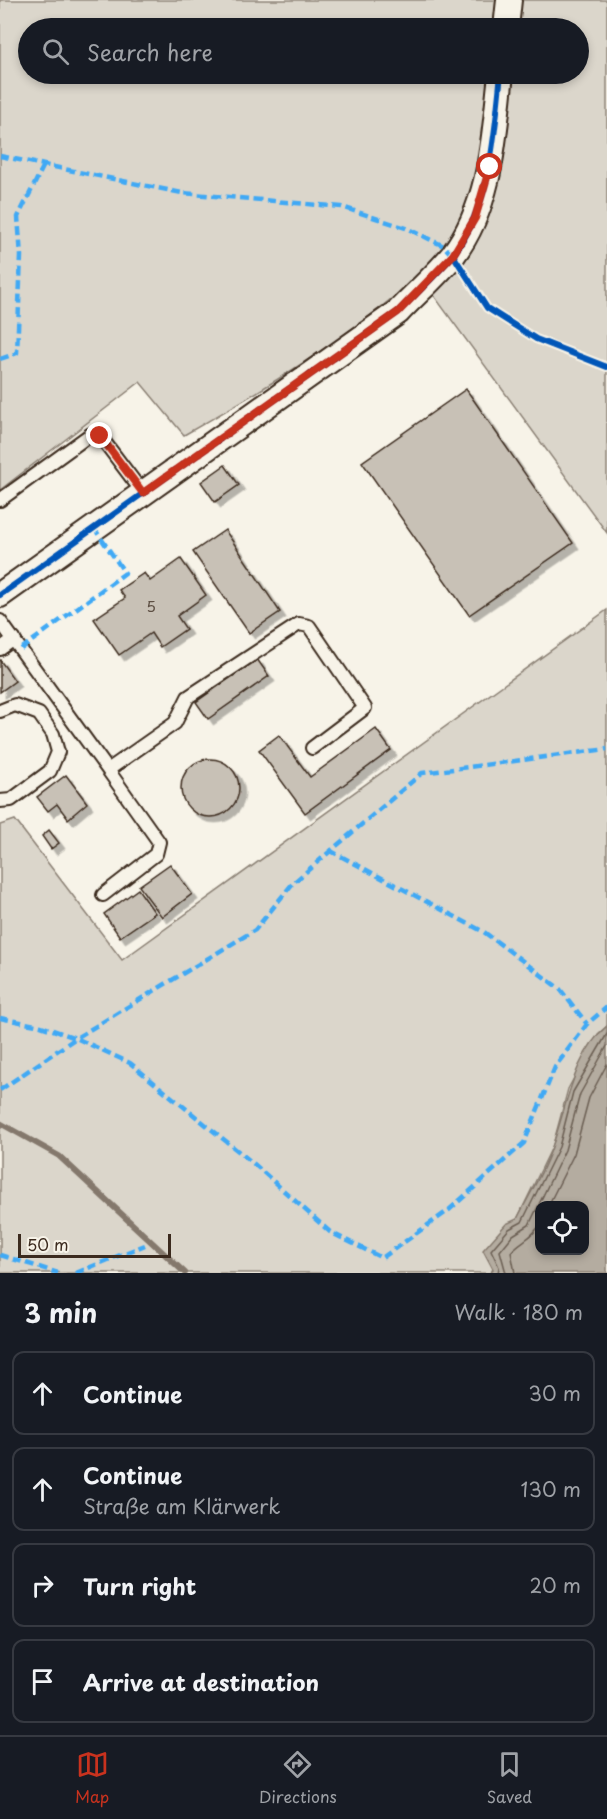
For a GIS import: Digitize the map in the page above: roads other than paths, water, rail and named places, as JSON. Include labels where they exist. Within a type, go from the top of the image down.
[{"type":"street","points":[[507,18],[509,0]]},
{"type":"street","points":[[0,595],[398,312],[453,255],[475,218],[490,167],[500,84]]},
{"type":"lane","points":[[0,500],[91,434],[100,436],[143,493]]},
{"type":"lane","points":[[0,621],[159,842],[156,854],[103,895]]},
{"type":"lane","points":[[108,770],[175,723],[188,697],[298,624],[309,626],[366,708],[312,748]]},
{"type":"lane","points":[[0,649],[14,639]]},
{"type":"lane","points":[[0,711],[15,705],[39,714],[54,734],[58,752],[50,771],[11,800],[0,801]]},
{"type":"water","points":[[607,1026],[607,1273],[491,1273],[493,1269],[483,1250],[506,1224],[517,1219],[532,1192],[550,1154],[573,1081],[587,1051]]},
{"type":"waterway","points":[[0,1123],[59,1156],[185,1273]]}]
